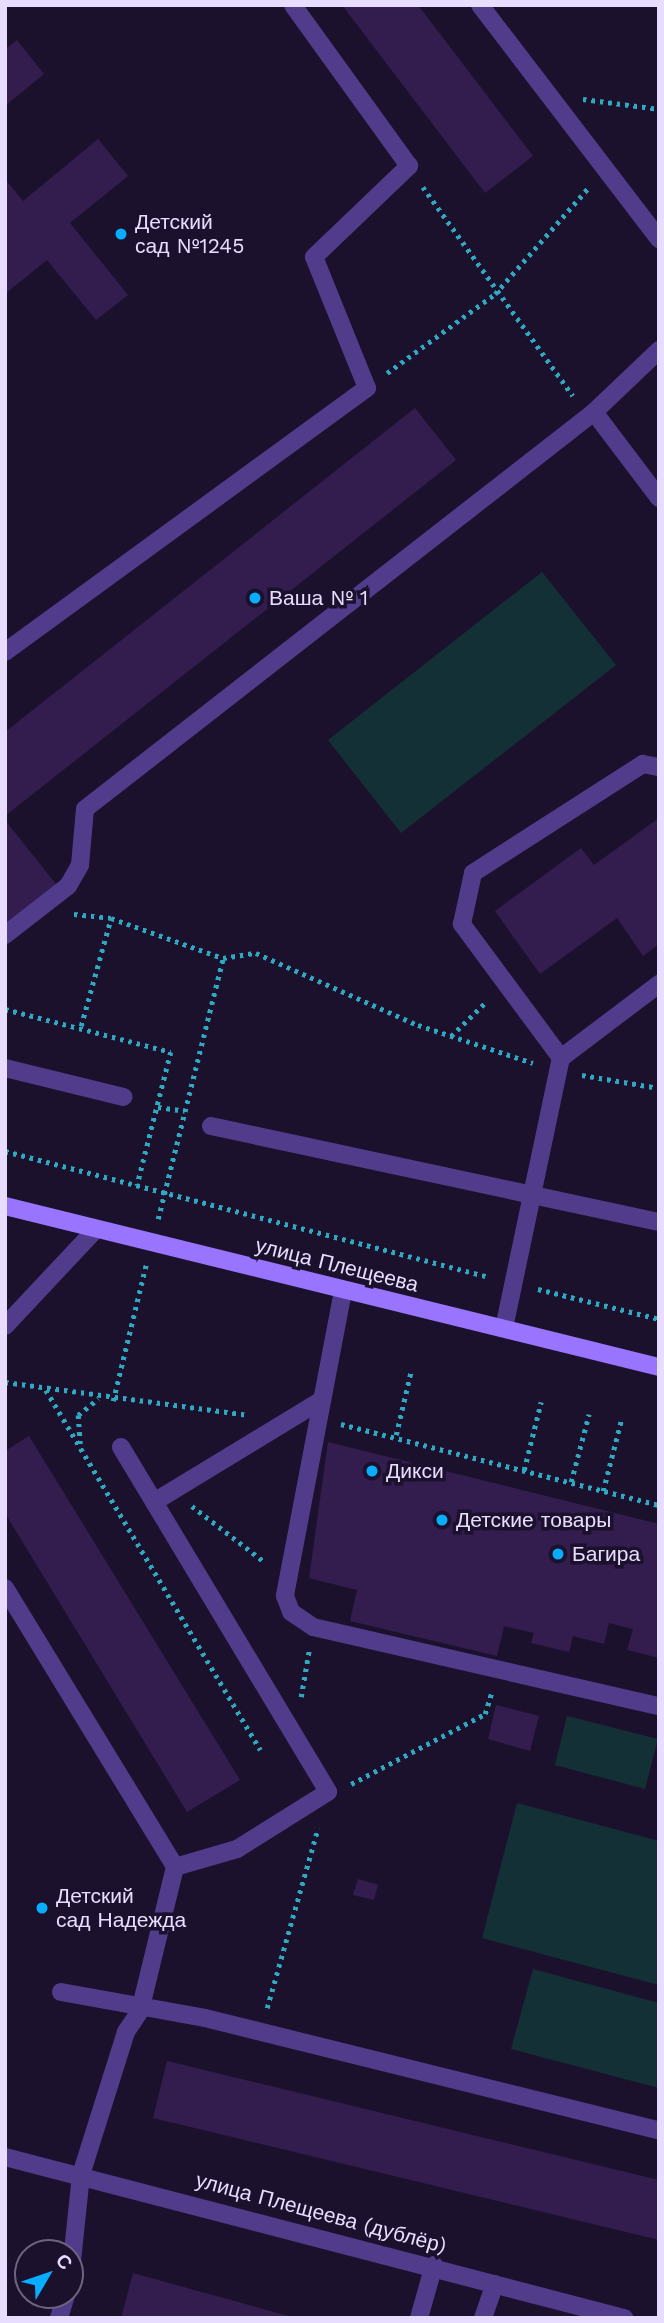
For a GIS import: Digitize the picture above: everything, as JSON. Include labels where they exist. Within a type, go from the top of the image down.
[{"type":"main road","name":"улица Плещеева","points":[[5,1206],[659,1367]]},
{"type":"street","points":[[5,652],[367,388],[314,257],[409,166],[293,5]]},
{"type":"street","points":[[480,5],[659,239]]},
{"type":"street","points":[[5,935],[68,886],[80,865],[85,809],[594,412],[659,350]]},
{"type":"street","points":[[594,412],[659,498]]},
{"type":"street","points":[[561,1065],[462,924],[472,873],[643,764],[659,768]]},
{"type":"street","points":[[504,1328],[517,1284],[561,1065],[659,984]]},
{"type":"street","points":[[5,1068],[124,1097]]},
{"type":"street","points":[[211,1126],[659,1222]]},
{"type":"street","points":[[5,1326],[96,1229]]},
{"type":"street","points":[[343,1291],[288,1580],[291,1612],[313,1627],[659,1706]]},
{"type":"street","points":[[154,1502],[323,1400]]},
{"type":"street","points":[[121,1447],[328,1792],[237,1849],[175,1867]]},
{"type":"street","points":[[5,1588],[175,1867],[140,2011],[126,2032],[81,2175],[74,2239]]},
{"type":"street","points":[[61,1992],[140,2011],[260,2032],[659,2130]]},
{"type":"street","name":"улица Плещеева (дублёр)","points":[[5,2157],[434,2264],[495,2284],[624,2318]]},
{"type":"street","points":[[419,2318],[434,2264]]},
{"type":"street","points":[[483,2318],[495,2284]]},
{"type":"path","points":[[548,94],[659,109]]},
{"type":"path","points":[[409,166],[495,294],[572,396],[594,412]]},
{"type":"path","points":[[367,388],[495,294],[605,169]]},
{"type":"path","points":[[38,910],[111,918],[223,958],[256,953],[452,1036],[659,1088]]},
{"type":"path","points":[[80,1026],[111,918]]},
{"type":"path","points":[[113,1401],[223,958]]},
{"type":"path","points":[[452,1036],[505,983]]},
{"type":"path","points":[[5,1009],[80,1026],[171,1052],[137,1186]]},
{"type":"path","points":[[158,1107],[185,1111]]},
{"type":"path","points":[[5,1151],[659,1319]]},
{"type":"path","points":[[396,1436],[411,1371]]},
{"type":"path","points":[[5,1382],[113,1401],[290,1419]]},
{"type":"path","points":[[46,1389],[261,1750]]},
{"type":"path","points":[[80,1447],[78,1415],[98,1398]]},
{"type":"path","points":[[523,1469],[541,1402]]},
{"type":"path","points":[[571,1482],[589,1414]]},
{"type":"path","points":[[319,1420],[396,1436],[659,1505]]},
{"type":"path","points":[[603,1490],[621,1421]]},
{"type":"path","points":[[172,1491],[288,1580]]},
{"type":"path","points":[[295,1735],[313,1627]]},
{"type":"path","points":[[328,1792],[373,1777],[485,1714],[498,1670]]},
{"type":"path","points":[[260,2032],[322,1813]]},
{"type":"green space","points":[[542,572],[616,665],[401,833],[328,740]]},
{"type":"green space","points":[[567,1716],[658,1739],[645,1789],[555,1765]]},
{"type":"green space","points":[[517,1803],[659,1841],[659,1985],[482,1938]]},
{"type":"green space","points":[[533,1969],[659,2003],[659,2088],[511,2049]]},
{"type":"building","points":[[342,5],[418,5],[533,156],[485,193]]},
{"type":"building","points":[[17,40],[44,74],[5,106],[5,49]]},
{"type":"building","points":[[98,139],[128,176],[70,223],[128,295],[96,320],[47,260],[5,294],[5,179],[23,201]]},
{"type":"building","points":[[415,408],[456,460],[5,816],[5,732]]},
{"type":"building","points":[[659,818],[659,944],[643,956],[617,918],[540,974],[495,911],[581,848],[594,865]]},
{"type":"building","points":[[5,820],[59,888],[5,930]]},
{"type":"building","points":[[29,1436],[240,1780],[187,1812],[5,1513],[5,1451]]},
{"type":"building","points":[[328,1442],[659,1524],[659,1658],[627,1650],[633,1629],[609,1623],[604,1644],[573,1636],[569,1652],[531,1643],[534,1633],[504,1626],[497,1656],[350,1621],[357,1590],[309,1578]]},
{"type":"building","points":[[496,1705],[539,1716],[530,1751],[488,1739]]},
{"type":"building","points":[[358,1879],[378,1885],[374,1900],[353,1895]]},
{"type":"building","points":[[167,2061],[659,2180],[659,2240],[153,2118]]},
{"type":"building","points":[[133,2273],[292,2317],[292,2318],[121,2318]]},
{"type":"place","name":"Детский сад №1245","points":[[121,234]]},
{"type":"place","name":"Ваша № 1","points":[[255,598]]},
{"type":"place","name":"Дикси","points":[[372,1471]]},
{"type":"place","name":"Детские товары","points":[[442,1520]]},
{"type":"place","name":"Багира","points":[[558,1554]]},
{"type":"place","name":"Детский сад Надежда","points":[[42,1908]]}]
